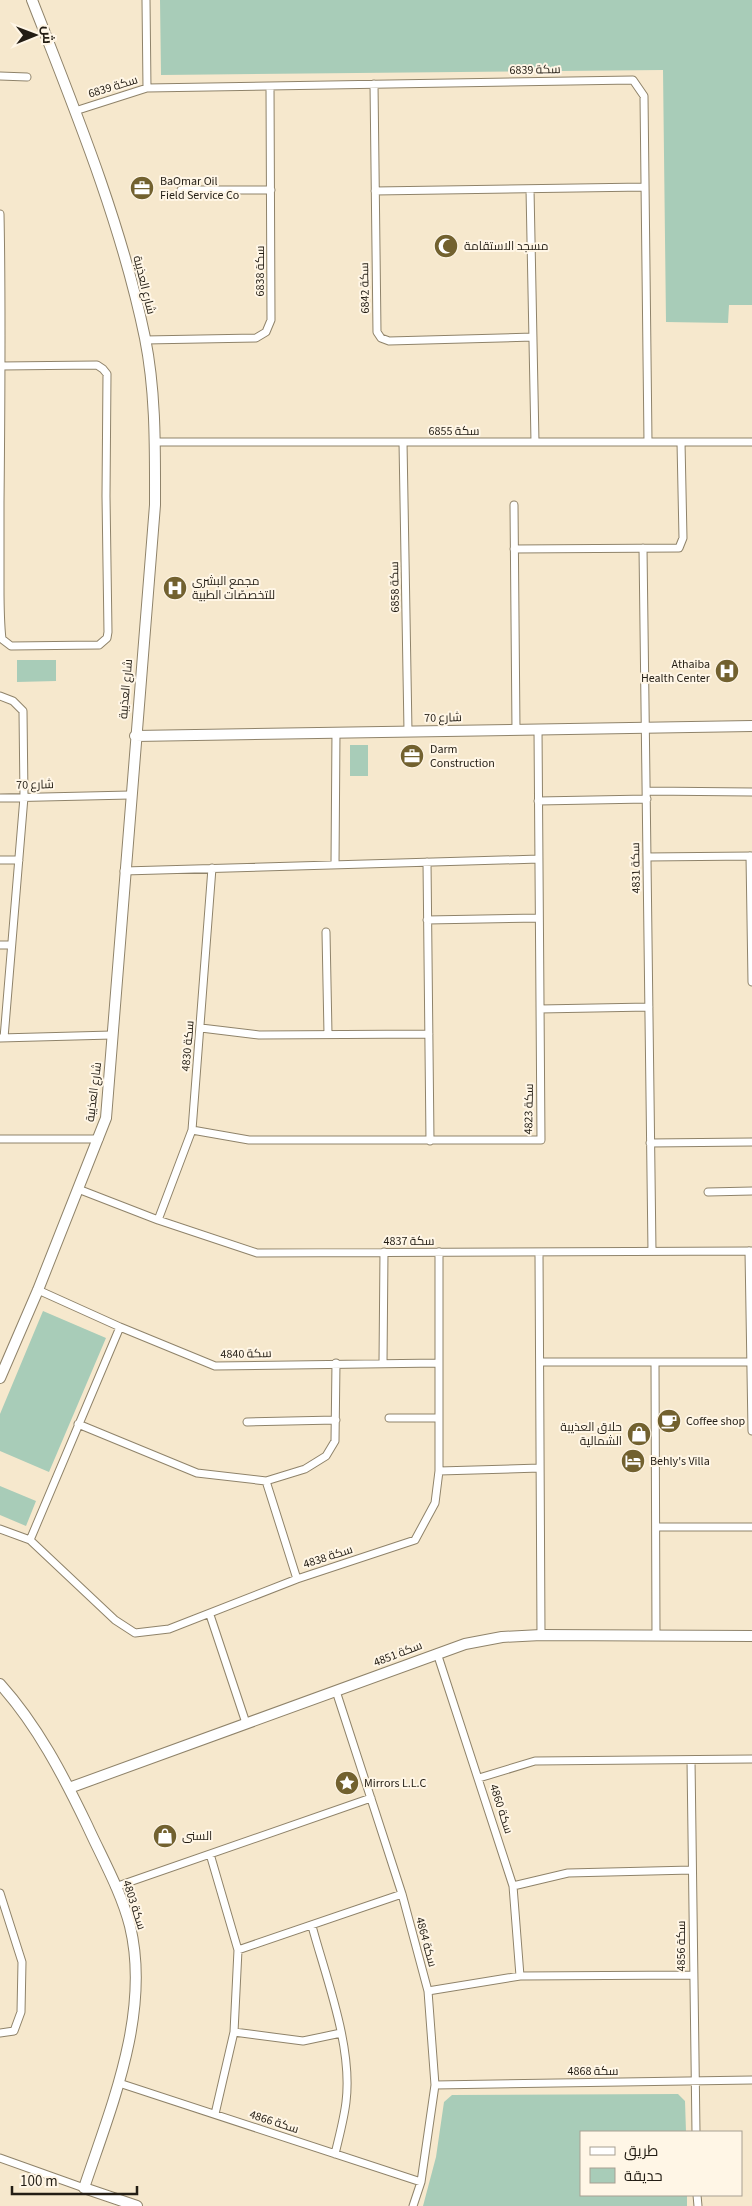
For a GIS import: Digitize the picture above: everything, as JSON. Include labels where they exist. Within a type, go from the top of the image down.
[{"type":"street","name":"شارع العذيبة","points":[[0,1378],[38,1290],[106,1118],[124,870],[155,505],[156,442],[145,340],[129,270],[75,110],[32,0]]},
{"type":"street","points":[[146,0],[147,88]]},
{"type":"street","points":[[0,76],[27,77]]},
{"type":"street","name":"سكة 6839","points":[[75,110],[147,88],[632,80],[644,96],[648,442]]},
{"type":"street","name":"سكة 6842","points":[[374,84],[377,332],[381,338],[389,341],[533,337]]},
{"type":"street","name":"سكة 6838","points":[[145,340],[256,338],[266,332],[271,320],[270,86]]},
{"type":"street","points":[[375,191],[645,187]]},
{"type":"street","points":[[530,189],[534,442]]},
{"type":"street","points":[[181,190],[271,190]]},
{"type":"street","points":[[0,214],[0,303],[0,366],[0,606],[2,639],[11,646],[99,645],[107,638],[107,374],[97,365],[0,366]]},
{"type":"street","name":"سكة 6855","points":[[156,442],[752,442]]},
{"type":"street","name":"سكة 6858","points":[[403,442],[408,731]]},
{"type":"street","points":[[514,549],[679,548],[682,543],[681,442]]},
{"type":"street","points":[[514,505],[516,730]]},
{"type":"street","name":"سكة 4831","points":[[643,548],[652,1251]]},
{"type":"street","points":[[0,696],[13,701],[23,711],[24,797],[2,1038],[112,1035]]},
{"type":"street","name":"شارع 70","points":[[135,736],[752,726]]},
{"type":"street","name":"سكة 4823","points":[[192,1130],[249,1140],[541,1140],[538,729]]},
{"type":"street","points":[[335,865],[336,732]]},
{"type":"street","points":[[647,791],[752,792]]},
{"type":"street","name":"شارع 70","points":[[0,798],[130,795]]},
{"type":"street","points":[[538,801],[647,799]]},
{"type":"street","points":[[647,857],[751,856],[752,982]]},
{"type":"street","points":[[124,870],[539,859]]},
{"type":"street","points":[[0,860],[19,860]]},
{"type":"street","points":[[427,862],[430,1141]]},
{"type":"street","name":"سكة 4830","points":[[158,1220],[192,1130],[212,868]]},
{"type":"street","points":[[428,920],[539,918]]},
{"type":"street","points":[[326,932],[328,1034]]},
{"type":"street","points":[[0,945],[11,945]]},
{"type":"street","points":[[540,1009],[649,1007]]},
{"type":"street","points":[[201,1028],[259,1035],[429,1034]]},
{"type":"street","points":[[0,1139],[99,1138]]},
{"type":"street","points":[[650,1143],[752,1142]]},
{"type":"street","name":"سكة 4837","points":[[78,1189],[158,1220],[256,1253],[751,1251]]},
{"type":"street","points":[[708,1192],[752,1191]]},
{"type":"street","points":[[751,1251],[752,1431]]},
{"type":"street","points":[[383,1363],[384,1252]]},
{"type":"street","name":"سكة 4838","points":[[0,1529],[30,1540],[115,1620],[135,1633],[169,1629],[210,1615],[297,1579],[415,1540],[435,1503],[439,1471],[439,1252]]},
{"type":"street","points":[[539,1252],[542,1635]]},
{"type":"street","name":"سكة 4840","points":[[38,1290],[120,1327],[215,1366],[439,1363]]},
{"type":"street","points":[[30,1540],[120,1327]]},
{"type":"street","points":[[540,1362],[751,1362]]},
{"type":"street","points":[[78,1424],[197,1473],[266,1481],[305,1469],[326,1456],[335,1441],[336,1363]]},
{"type":"street","points":[[655,1363],[656,1636]]},
{"type":"street","points":[[389,1418],[439,1418]]},
{"type":"street","points":[[246,1422],[336,1420]]},
{"type":"street","points":[[439,1471],[540,1468]]},
{"type":"street","points":[[266,1481],[297,1579]]},
{"type":"street","points":[[656,1527],[752,1527]]},
{"type":"street","points":[[210,1615],[246,1723]]},
{"type":"street","name":"سكة 4851","points":[[69,1788],[465,1644],[502,1637],[542,1635],[752,1636]]},
{"type":"street","name":"سكة 4860","points":[[438,1653],[513,1886],[520,1976]]},
{"type":"street","name":"سكة 4803","points":[[0,1684],[33,1724],[69,1788],[115,1886],[130,1926],[135,1966],[131,2034],[119,2083],[84,2188]]},
{"type":"street","name":"سكة 4864","points":[[336,1691],[402,1894],[428,1991],[435,2085],[422,2182],[414,2206]]},
{"type":"street","points":[[479,1778],[535,1761],[752,1759]]},
{"type":"street","name":"سكة 4856","points":[[691,1760],[696,2131]]},
{"type":"street","points":[[115,1886],[371,1798]]},
{"type":"street","points":[[210,1854],[238,1950],[234,2032],[215,2114]]},
{"type":"street","points":[[513,1886],[568,1873],[692,1870]]},
{"type":"street","points":[[0,1893],[22,1962],[21,2012],[14,2031],[0,2033]]},
{"type":"street","points":[[238,1950],[402,1894]]},
{"type":"street","points":[[312,1926],[341,2033],[346,2065],[346,2101],[335,2154]]},
{"type":"street","points":[[428,1991],[520,1976],[693,1975]]},
{"type":"street","points":[[234,2032],[303,2041],[341,2033]]},
{"type":"street","name":"سكة 4868","points":[[435,2085],[752,2080]]},
{"type":"street","name":"سكة 4866","points":[[119,2083],[422,2182]]},
{"type":"street","points":[[0,2158],[137,2206]]},
{"type":"green space","points":[[160,0],[752,0],[752,305],[729,305],[728,323],[666,322],[663,70],[161,75]]},
{"type":"green space","points":[[17,660],[56,660],[56,681],[17,682]]},
{"type":"green space","points":[[350,745],[368,745],[368,776],[350,776]]},
{"type":"green space","points":[[43,1311],[106,1338],[49,1472],[0,1451],[0,1414]]},
{"type":"green space","points":[[0,1486],[36,1501],[26,1526],[0,1515]]},
{"type":"green space","points":[[678,2094],[685,2101],[686,2131],[580,2131],[580,2196],[687,2196],[687,2206],[423,2206],[436,2157],[444,2102],[452,2095]]},
{"type":"place","name":"BaOmar Oil Field Service Co","points":[[142,188]]},
{"type":"place","name":"مسجد الاستقامة","points":[[446,246]]},
{"type":"place","name":"مجمع البشرى للتخصصّات الطبية","points":[[175,588]]},
{"type":"place","name":"Athaiba Health Center","points":[[727,671]]},
{"type":"place","name":"Darm Construction","points":[[412,756]]},
{"type":"place","name":"Coffee shop","points":[[669,1421]]},
{"type":"place","name":"حلاق العذيبة الشمالية","points":[[639,1434]]},
{"type":"place","name":"Behly's Villa","points":[[633,1461]]},
{"type":"place","name":"Mirrors L.L.C","points":[[347,1783]]},
{"type":"place","name":"السنى","points":[[165,1836]]}]
